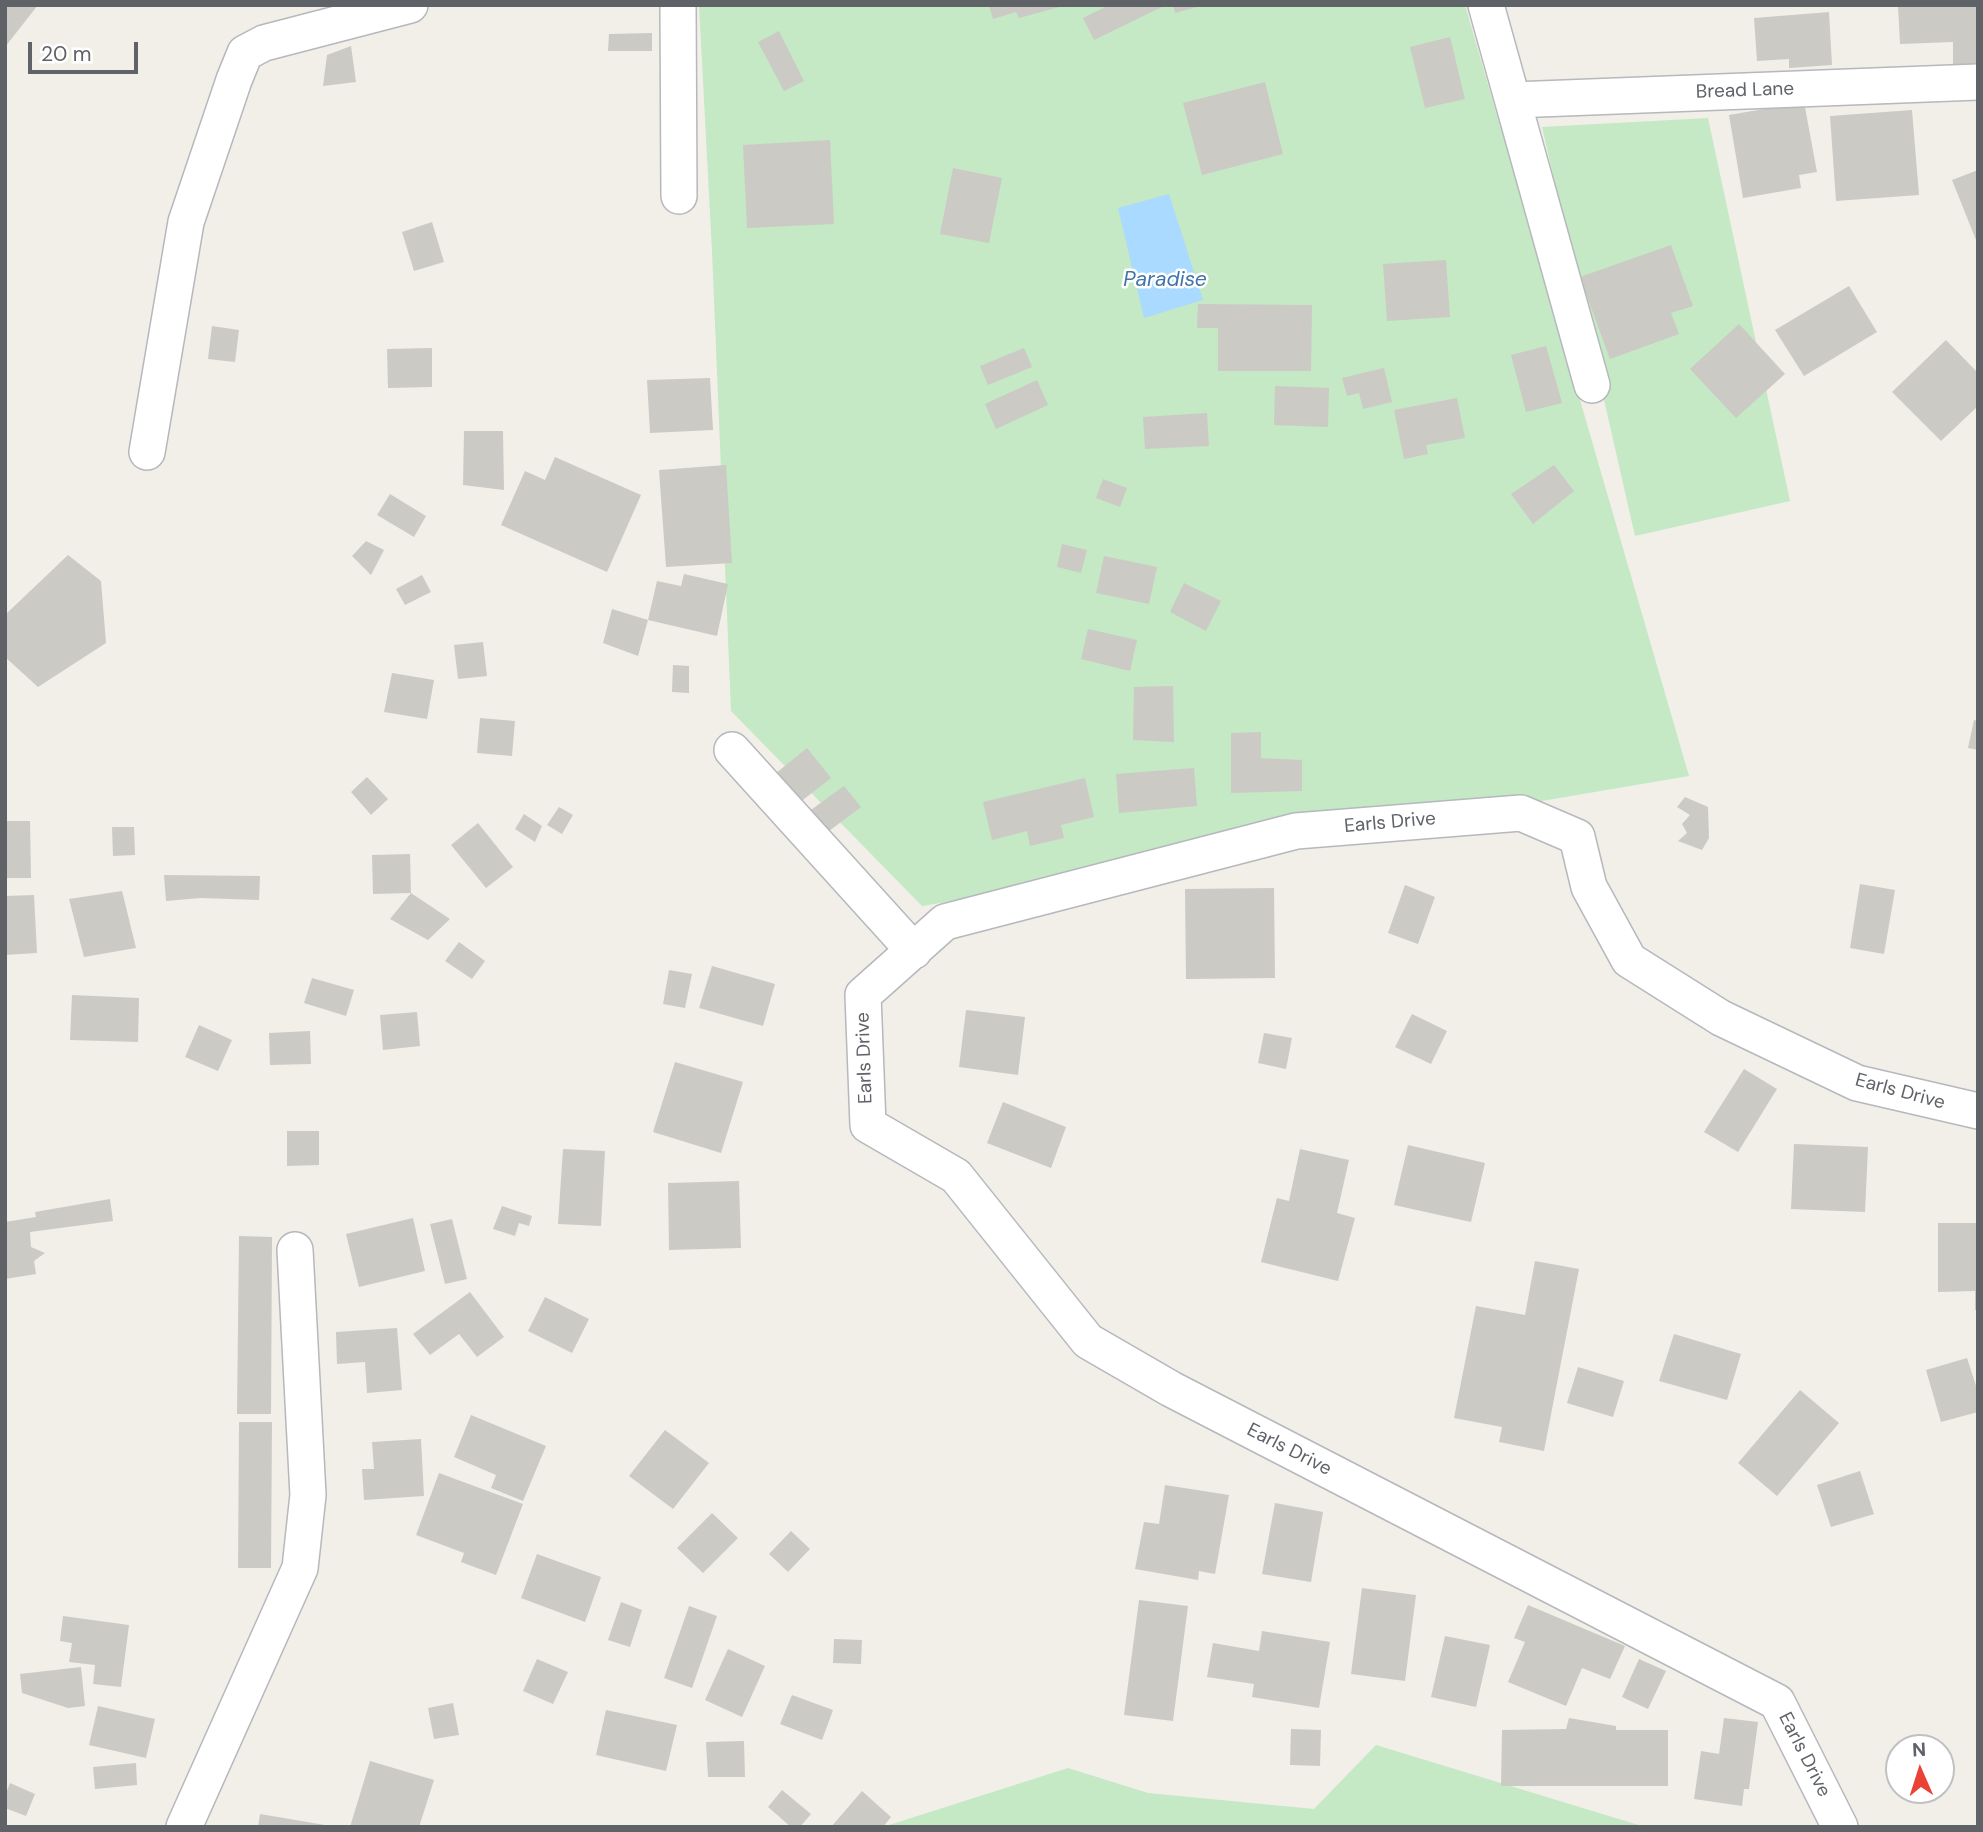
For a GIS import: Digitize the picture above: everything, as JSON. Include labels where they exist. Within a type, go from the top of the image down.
[{"type":"street","points":[[147,452],[186,222],[245,53],[264,43],[410,5]]},
{"type":"street","points":[[678,5],[679,196]]},
{"type":"street","points":[[1486,5],[1592,384]]},
{"type":"street","name":"Bread Lane","points":[[1513,100],[1978,82]]},
{"type":"street","points":[[732,750],[914,951]]},
{"type":"street","name":"Earls Drive","points":[[1840,1827],[1777,1702],[1171,1389],[1088,1341],[956,1176],[868,1125],[863,995],[945,922],[1296,831],[1521,813],[1577,837],[1589,887],[1629,960],[1721,1018],[1857,1083],[1978,1111]]},
{"type":"street","points":[[184,1827],[300,1568],[308,1495],[295,1250]]},
{"type":"green space","points":[[699,5],[1465,5],[1500,126],[1505,133],[1689,776],[922,906],[731,711]]},
{"type":"green space","points":[[1708,118],[1790,501],[1635,536],[1542,127]]},
{"type":"green space","points":[[1376,1745],[1645,1827],[883,1827],[1068,1768],[1148,1793],[1314,1809]]},
{"type":"water","name":"Paradise","points":[[1169,194],[1203,300],[1144,318],[1118,208]]},
{"type":"building","points":[[5,5],[38,5],[5,47]]},
{"type":"building","points":[[989,5],[1063,6],[1019,18],[1016,12],[993,19]]},
{"type":"building","points":[[1109,5],[1166,5],[1094,40],[1083,18]]},
{"type":"building","points":[[1173,5],[1200,5],[1200,6],[1175,13]]},
{"type":"building","points":[[1898,5],[1978,5],[1978,64],[1953,65],[1953,42],[1900,44]]},
{"type":"building","points":[[1829,12],[1832,65],[1789,68],[1789,59],[1757,61],[1754,18]]},
{"type":"building","points":[[779,31],[804,81],[784,91],[758,42]]},
{"type":"building","points":[[652,33],[652,51],[608,51],[609,34]]},
{"type":"building","points":[[1450,37],[1465,99],[1425,108],[1410,47]]},
{"type":"building","points":[[351,46],[356,82],[323,86],[327,55]]},
{"type":"building","points":[[1265,82],[1283,154],[1202,175],[1183,103]]},
{"type":"building","points":[[1804,102],[1817,172],[1799,175],[1801,188],[1743,198],[1729,115]]},
{"type":"building","points":[[1912,110],[1919,195],[1836,201],[1830,116]]},
{"type":"building","points":[[830,140],[834,224],[747,228],[743,145]]},
{"type":"building","points":[[953,168],[1002,178],[989,243],[940,234]]},
{"type":"building","points":[[1978,170],[1978,245],[1952,180]]},
{"type":"building","points":[[432,222],[444,262],[414,271],[402,232]]},
{"type":"building","points":[[1671,245],[1693,306],[1671,313],[1679,334],[1610,359],[1580,277]]},
{"type":"building","points":[[1446,260],[1450,317],[1387,321],[1383,264]]},
{"type":"building","points":[[1849,286],[1877,332],[1804,376],[1775,330]]},
{"type":"building","points":[[1198,304],[1312,305],[1311,371],[1218,371],[1218,328],[1197,328]]},
{"type":"building","points":[[1739,324],[1785,374],[1736,418],[1690,369]]},
{"type":"building","points":[[212,326],[239,330],[235,362],[208,359]]},
{"type":"building","points":[[1946,340],[1978,373],[1978,406],[1941,441],[1892,392]]},
{"type":"building","points":[[1546,346],[1562,403],[1526,412],[1511,355]]},
{"type":"building","points":[[432,348],[432,387],[388,388],[387,349]]},
{"type":"building","points":[[1024,348],[1032,367],[988,385],[980,366]]},
{"type":"building","points":[[1384,368],[1392,402],[1363,409],[1359,393],[1347,396],[1342,378]]},
{"type":"building","points":[[710,378],[713,430],[650,433],[647,380]]},
{"type":"building","points":[[1037,380],[1048,405],[996,429],[985,404]]},
{"type":"building","points":[[1275,386],[1329,388],[1328,427],[1274,425]]},
{"type":"building","points":[[1457,398],[1465,438],[1426,445],[1428,454],[1404,459],[1394,410]]},
{"type":"building","points":[[1207,413],[1209,446],[1145,449],[1143,417]]},
{"type":"building","points":[[464,431],[503,431],[504,490],[463,485]]},
{"type":"building","points":[[555,457],[641,495],[607,572],[501,525],[525,471],[545,480]]},
{"type":"building","points":[[726,465],[732,563],[666,567],[659,470]]},
{"type":"building","points":[[1554,465],[1574,491],[1533,524],[1511,494]]},
{"type":"building","points":[[1103,479],[1127,488],[1120,507],[1096,498]]},
{"type":"building","points":[[390,494],[426,516],[414,537],[377,515]]},
{"type":"building","points":[[366,541],[384,550],[371,575],[352,556]]},
{"type":"building","points":[[1062,544],[1087,550],[1081,573],[1057,567]]},
{"type":"building","points":[[68,555],[101,581],[106,643],[38,687],[5,657],[5,615]]},
{"type":"building","points":[[1104,556],[1157,567],[1149,604],[1096,593]]},
{"type":"building","points":[[684,574],[728,584],[717,636],[648,620],[657,581],[681,586]]},
{"type":"building","points":[[422,575],[431,592],[405,605],[396,589]]},
{"type":"building","points":[[1184,583],[1221,601],[1206,631],[1170,612]]},
{"type":"building","points":[[612,609],[648,620],[638,656],[603,643]]},
{"type":"building","points":[[1088,629],[1137,640],[1130,671],[1081,659]]},
{"type":"building","points":[[483,642],[487,676],[458,679],[454,645]]},
{"type":"building","points":[[673,665],[689,666],[689,693],[672,692]]},
{"type":"building","points":[[392,673],[434,680],[427,719],[384,712]]},
{"type":"building","points":[[1173,686],[1174,742],[1133,740],[1134,687]]},
{"type":"building","points":[[480,718],[515,721],[512,756],[477,753]]},
{"type":"building","points":[[1974,720],[1978,721],[1978,750],[1968,748]]},
{"type":"building","points":[[1261,732],[1261,758],[1302,760],[1302,791],[1231,793],[1231,733]]},
{"type":"building","points":[[807,748],[831,778],[799,803],[775,774]]},
{"type":"building","points":[[1194,768],[1197,806],[1119,813],[1116,774]]},
{"type":"building","points":[[367,777],[388,799],[371,815],[351,792]]},
{"type":"building","points":[[1085,778],[1094,817],[1061,825],[1064,838],[1030,846],[1027,831],[992,840],[983,802]]},
{"type":"building","points":[[844,786],[861,807],[825,834],[808,812]]},
{"type":"building","points":[[1685,797],[1708,807],[1709,838],[1702,850],[1678,841],[1687,833],[1682,824],[1690,815],[1677,807]]},
{"type":"building","points":[[559,807],[573,815],[562,834],[547,825]]},
{"type":"building","points":[[524,814],[542,826],[535,842],[515,829]]},
{"type":"building","points":[[5,821],[30,821],[31,878],[5,878]]},
{"type":"building","points":[[478,823],[513,867],[486,888],[451,845]]},
{"type":"building","points":[[112,827],[134,827],[135,855],[113,856]]},
{"type":"building","points":[[410,854],[411,893],[373,894],[372,855]]},
{"type":"building","points":[[164,875],[260,876],[259,900],[201,898],[166,901]]},
{"type":"building","points":[[1860,884],[1895,890],[1884,954],[1850,948]]},
{"type":"building","points":[[1405,885],[1435,897],[1418,944],[1388,933]]},
{"type":"building","points":[[1274,888],[1275,978],[1186,979],[1185,889]]},
{"type":"building","points":[[122,891],[136,948],[84,957],[69,899]]},
{"type":"building","points":[[411,893],[450,919],[428,940],[390,919]]},
{"type":"building","points":[[34,895],[37,953],[5,955],[5,896]]},
{"type":"building","points":[[459,942],[485,961],[472,979],[445,961]]},
{"type":"building","points":[[712,966],[775,984],[763,1026],[699,1008]]},
{"type":"building","points":[[669,970],[692,974],[685,1008],[663,1004]]},
{"type":"building","points":[[312,978],[354,990],[346,1016],[304,1003]]},
{"type":"building","points":[[72,995],[139,998],[138,1042],[70,1040]]},
{"type":"building","points":[[966,1010],[1025,1017],[1018,1075],[959,1067]]},
{"type":"building","points":[[417,1012],[420,1046],[383,1050],[380,1015]]},
{"type":"building","points":[[1412,1014],[1447,1031],[1431,1064],[1395,1047]]},
{"type":"building","points":[[199,1025],[232,1040],[218,1071],[185,1057]]},
{"type":"building","points":[[310,1031],[311,1064],[270,1065],[269,1033]]},
{"type":"building","points":[[1264,1033],[1292,1038],[1286,1069],[1258,1063]]},
{"type":"building","points":[[675,1062],[743,1082],[721,1153],[653,1132]]},
{"type":"building","points":[[1744,1069],[1777,1089],[1738,1152],[1704,1132]]},
{"type":"building","points":[[1003,1102],[1066,1127],[1051,1168],[987,1143]]},
{"type":"building","points":[[287,1131],[319,1131],[319,1165],[287,1166]]},
{"type":"building","points":[[1794,1144],[1868,1147],[1865,1212],[1791,1209]]},
{"type":"building","points":[[1408,1145],[1485,1163],[1471,1222],[1394,1205]]},
{"type":"building","points":[[563,1149],[605,1151],[601,1226],[558,1224]]},
{"type":"building","points":[[1300,1149],[1349,1160],[1337,1213],[1355,1218],[1338,1281],[1261,1262],[1277,1198],[1289,1201]]},
{"type":"building","points":[[739,1181],[741,1248],[669,1250],[668,1183]]},
{"type":"building","points":[[110,1199],[113,1221],[30,1232],[31,1247],[45,1253],[34,1261],[36,1274],[5,1279],[5,1222],[36,1217],[35,1212]]},
{"type":"building","points":[[502,1206],[532,1216],[529,1226],[519,1223],[515,1236],[493,1229]]},
{"type":"building","points":[[413,1218],[425,1271],[359,1287],[346,1234]]},
{"type":"building","points":[[452,1219],[467,1279],[445,1284],[430,1224]]},
{"type":"building","points":[[1938,1223],[1978,1223],[1978,1310],[1975,1310],[1975,1291],[1938,1292]]},
{"type":"building","points":[[239,1236],[272,1237],[271,1414],[237,1414]]},
{"type":"building","points":[[1535,1261],[1579,1269],[1544,1451],[1499,1442],[1502,1427],[1454,1418],[1476,1306],[1525,1315]]},
{"type":"building","points":[[470,1292],[504,1337],[477,1357],[459,1334],[430,1355],[413,1334]]},
{"type":"building","points":[[545,1297],[589,1319],[572,1353],[528,1331]]},
{"type":"building","points":[[397,1328],[402,1390],[367,1393],[365,1362],[337,1364],[336,1332]]},
{"type":"building","points":[[1674,1334],[1741,1354],[1727,1400],[1659,1381]]},
{"type":"building","points":[[1967,1358],[1978,1392],[1978,1412],[1941,1422],[1926,1370]]},
{"type":"building","points":[[1578,1367],[1624,1381],[1613,1417],[1567,1403]]},
{"type":"building","points":[[1800,1390],[1839,1423],[1777,1496],[1738,1463]]},
{"type":"building","points":[[471,1415],[546,1446],[523,1501],[491,1488],[496,1475],[454,1457]]},
{"type":"building","points":[[239,1422],[272,1422],[271,1568],[238,1568]]},
{"type":"building","points":[[665,1430],[709,1463],[673,1509],[629,1476]]},
{"type":"building","points":[[421,1439],[424,1496],[364,1500],[362,1469],[374,1469],[372,1442]]},
{"type":"building","points":[[1860,1471],[1874,1514],[1831,1527],[1817,1485]]},
{"type":"building","points":[[439,1473],[523,1504],[496,1575],[461,1562],[464,1553],[416,1535]]},
{"type":"building","points":[[1165,1485],[1229,1495],[1215,1574],[1199,1571],[1198,1580],[1135,1569],[1144,1522],[1159,1524]]},
{"type":"building","points":[[1275,1503],[1323,1512],[1311,1582],[1262,1574]]},
{"type":"building","points":[[712,1513],[738,1538],[703,1573],[677,1548]]},
{"type":"building","points":[[791,1531],[810,1549],[788,1572],[769,1554]]},
{"type":"building","points":[[537,1554],[601,1577],[585,1622],[521,1598]]},
{"type":"building","points":[[1362,1588],[1416,1595],[1405,1681],[1351,1674]]},
{"type":"building","points":[[1139,1600],[1188,1606],[1173,1721],[1124,1715]]},
{"type":"building","points":[[621,1602],[642,1610],[630,1647],[608,1640]]},
{"type":"building","points":[[1528,1605],[1625,1646],[1610,1679],[1582,1668],[1566,1706],[1508,1682],[1525,1642],[1514,1638]]},
{"type":"building","points":[[689,1606],[717,1616],[692,1688],[664,1678]]},
{"type":"building","points":[[63,1616],[129,1625],[121,1687],[93,1684],[95,1665],[69,1662],[72,1643],[60,1641]]},
{"type":"building","points":[[1262,1631],[1330,1642],[1319,1708],[1252,1697],[1254,1684],[1207,1677],[1213,1643],[1259,1651]]},
{"type":"building","points":[[1445,1636],[1490,1645],[1476,1707],[1431,1697]]},
{"type":"building","points":[[834,1639],[862,1640],[861,1664],[833,1663]]},
{"type":"building","points":[[728,1649],[765,1666],[742,1717],[705,1700]]},
{"type":"building","points":[[537,1659],[568,1672],[553,1704],[523,1691]]},
{"type":"building","points":[[1639,1659],[1666,1671],[1648,1709],[1622,1697]]},
{"type":"building","points":[[81,1667],[85,1706],[68,1708],[22,1693],[20,1674]]},
{"type":"building","points":[[792,1695],[833,1710],[822,1740],[780,1724]]},
{"type":"building","points":[[453,1703],[459,1735],[434,1739],[428,1708]]},
{"type":"building","points":[[98,1706],[155,1719],[146,1758],[89,1745]]},
{"type":"building","points":[[606,1710],[677,1725],[666,1771],[596,1755]]},
{"type":"building","points":[[1569,1718],[1616,1726],[1616,1730],[1668,1730],[1668,1786],[1501,1786],[1502,1730],[1566,1729]]},
{"type":"building","points":[[1724,1718],[1758,1722],[1749,1789],[1744,1789],[1742,1806],[1694,1799],[1701,1751],[1719,1754]]},
{"type":"building","points":[[1291,1729],[1321,1730],[1320,1766],[1290,1765]]},
{"type":"building","points":[[744,1741],[745,1777],[708,1777],[706,1742]]},
{"type":"building","points":[[370,1761],[434,1780],[419,1827],[350,1827]]},
{"type":"building","points":[[136,1763],[137,1785],[95,1789],[93,1767]]},
{"type":"building","points":[[10,1783],[35,1794],[26,1816],[5,1808],[5,1796]]},
{"type":"building","points":[[782,1790],[811,1814],[800,1827],[791,1827],[768,1807]]},
{"type":"building","points":[[862,1791],[891,1817],[883,1827],[831,1827]]},
{"type":"building","points":[[260,1814],[325,1825],[258,1827]]}]
